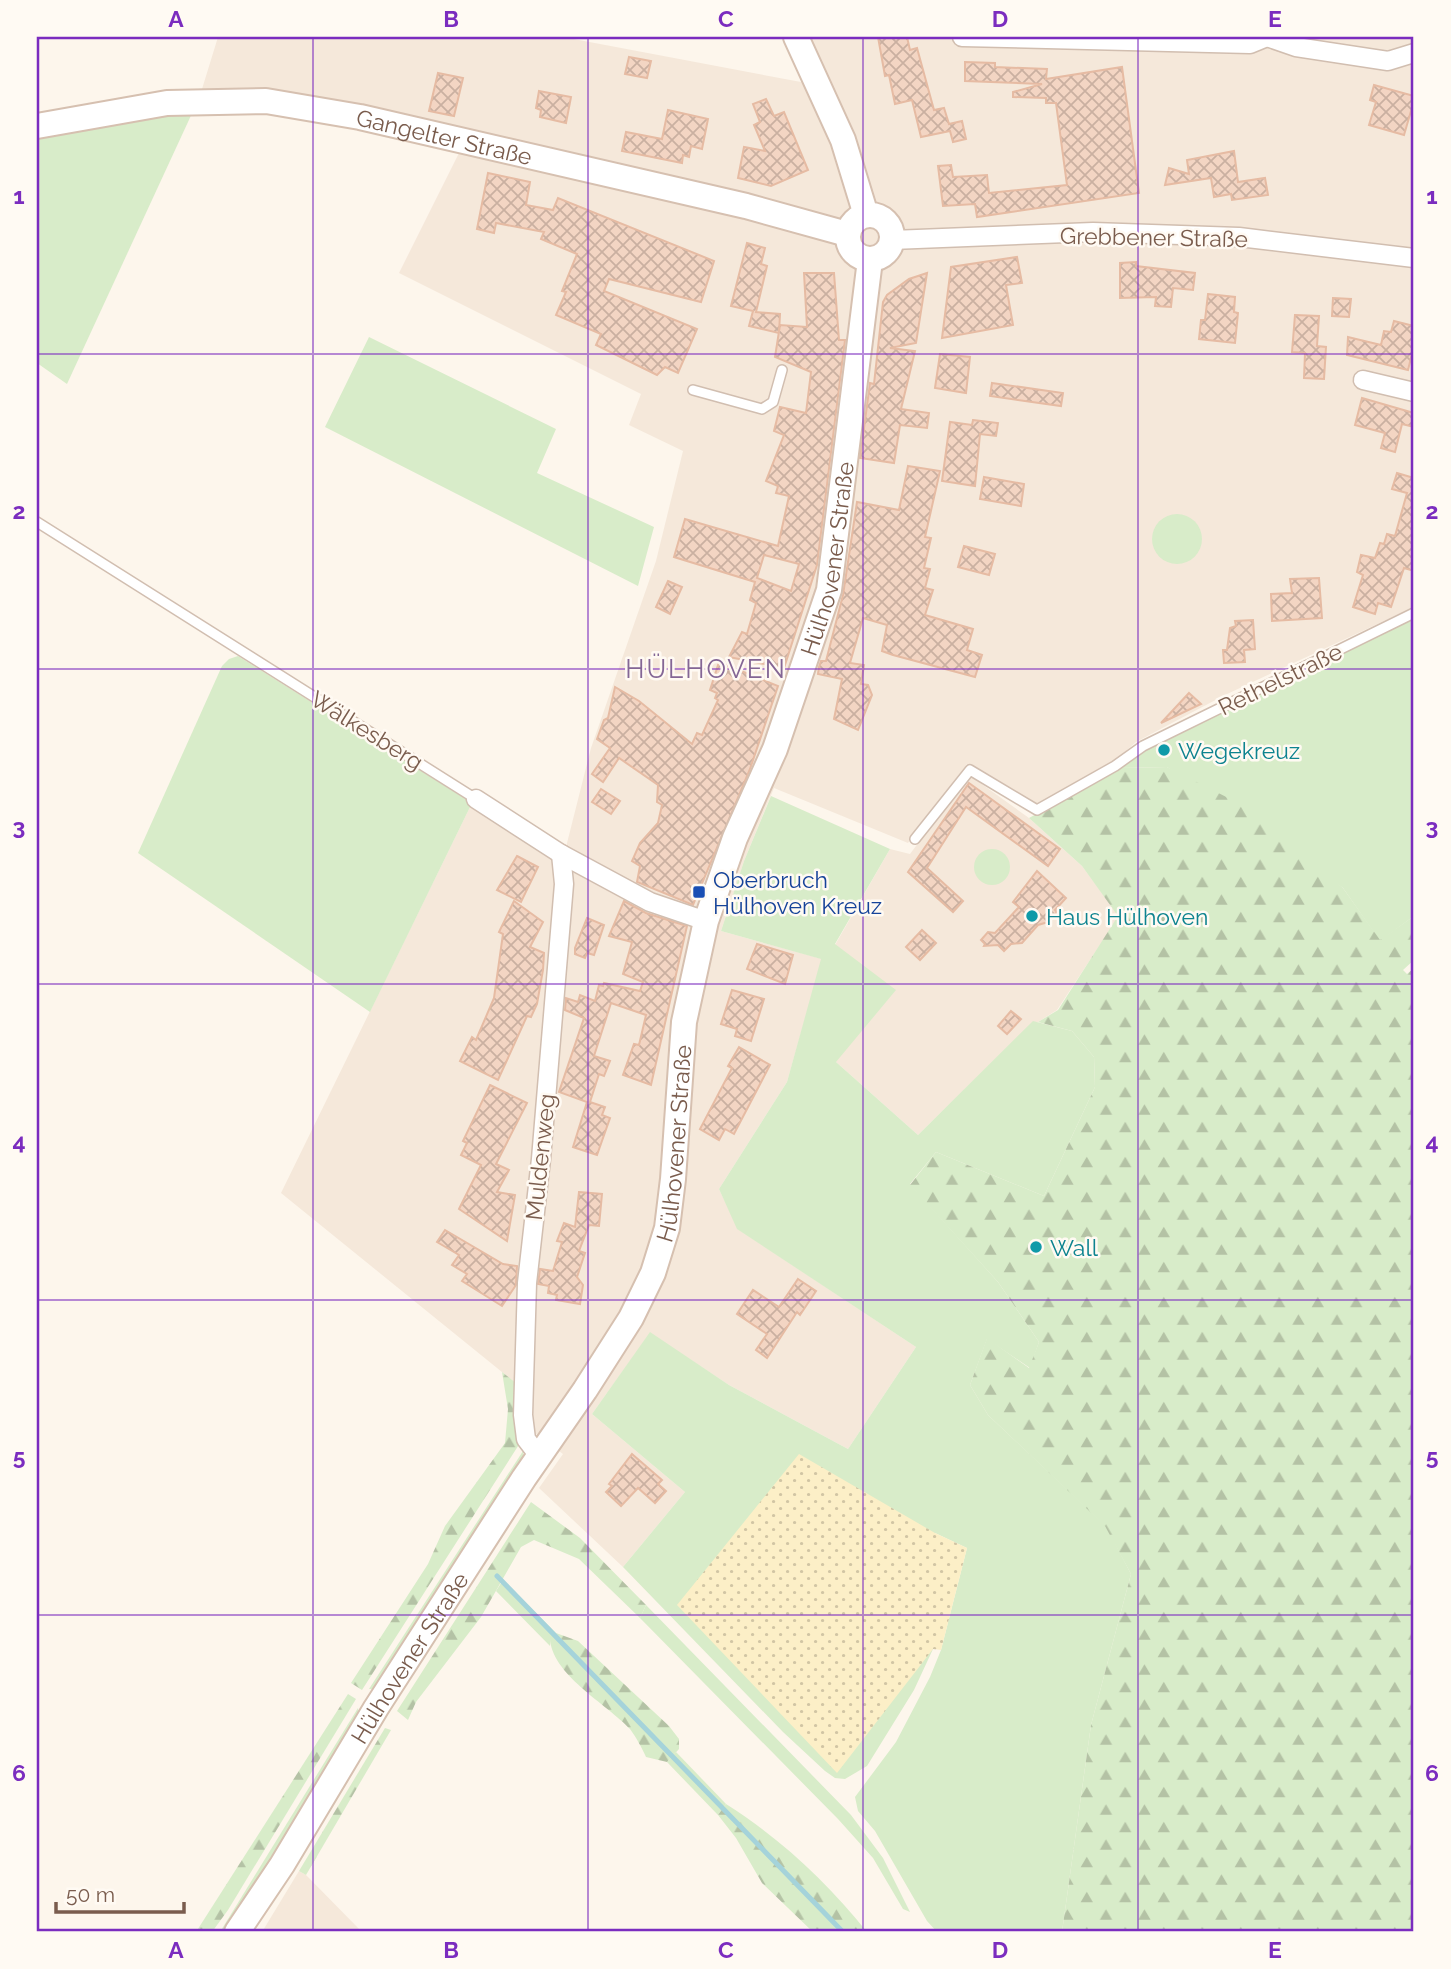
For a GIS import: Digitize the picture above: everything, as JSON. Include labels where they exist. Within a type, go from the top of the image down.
[{"type":"main road","points":[[796,37],[843,140],[866,215]]},
{"type":"main road","name":"Gangelter Straße","points":[[37,126],[167,103],[266,101],[387,123],[746,206],[848,234]]},
{"type":"main road","points":[[866,215],[885,221],[892,240],[884,254],[870,260],[853,252],[848,234],[854,222],[866,215]]},
{"type":"main road","name":"Hülhovener Straße","points":[[237,1932],[282,1865],[376,1708],[618,1339],[653,1273],[667,1228],[684,1022],[706,921],[736,838],[775,749],[829,590],[870,260]]},
{"type":"street","points":[[962,37],[1250,44],[1267,37],[1296,47],[1388,61],[1414,53]]},
{"type":"street","name":"Grebbener Straße","points":[[892,240],[1093,232],[1239,237],[1414,258]]},
{"type":"street","points":[[1363,380],[1414,392]]},
{"type":"street","name":"Wälkesberg","points":[[476,799],[561,854],[649,902],[706,921]]},
{"type":"street","name":"Muldenweg","points":[[540,1456],[526,1439],[523,1415],[527,1283],[541,1159],[565,884],[561,854]]},
{"type":"lane","points":[[693,390],[762,409],[774,402],[782,370]]},
{"type":"lane","name":"Wälkesberg","points":[[37,522],[476,799]]},
{"type":"lane","name":"Rethelstraße","points":[[915,839],[970,770],[1037,810],[1115,766],[1143,746],[1414,613]]},
{"type":"shaded area","points":[[218,37],[563,37],[801,82],[826,75],[806,37],[1414,37],[1414,607],[1225,695],[1136,742],[1110,765],[1035,805],[967,764],[908,843],[774,788],[744,861],[721,931],[822,959],[787,1082],[719,1189],[738,1229],[916,1347],[848,1449],[729,1385],[650,1333],[592,1414],[685,1492],[623,1567],[539,1488],[563,1454],[528,1428],[529,1394],[281,1193],[472,803],[564,855],[591,748],[656,561],[683,451],[629,425],[641,394],[399,273],[467,137],[346,101],[282,91],[202,89]]},
{"type":"shaded area","name":"Haus Hülhoven","points":[[969,775],[1029,818],[1082,866],[1119,916],[1057,1010],[1038,1022],[1033,1022],[918,1135],[836,1062],[835,945],[890,849],[910,854]]},
{"type":"shaded area","points":[[299,1871],[306,1875],[362,1932],[262,1932]]},
{"type":"green space","points":[[194,109],[67,384],[37,363],[37,133]]},
{"type":"green space","points":[[369,337],[556,429],[537,473],[654,527],[638,586],[325,427]]},
{"type":"green space","points":[[1177,514],[1195,521],[1202,539],[1195,557],[1177,564],[1159,557],[1152,539],[1159,521]]},
{"type":"green space","points":[[1414,618],[1414,916],[1380,941],[1343,888],[1167,767],[1121,768],[1142,750]]},
{"type":"green space","points":[[238,656],[472,803],[370,1012],[138,853],[222,666],[229,659]]},
{"type":"green space","points":[[1167,767],[1250,809],[1343,888],[1380,940],[1414,916],[1414,960],[1403,970],[1407,974],[1414,968],[1414,1932],[1062,1932],[1091,1725],[1131,1574],[1105,1526],[988,1415],[970,1385],[987,1338],[1029,1368],[1039,1342],[998,1282],[910,1185],[936,1152],[1044,1196],[1095,1087],[1094,1057],[1072,1031],[1038,1022],[1058,1010],[1118,916],[1082,866],[1029,818],[1121,768]]},
{"type":"green space","points":[[771,796],[890,849],[835,944],[896,990],[836,1062],[918,1135],[1033,1021],[1072,1031],[1094,1057],[1095,1087],[1044,1196],[936,1152],[910,1184],[998,1282],[1039,1342],[1030,1368],[987,1339],[970,1385],[988,1415],[1106,1526],[1131,1574],[1091,1725],[1062,1932],[937,1932],[927,1921],[875,1831],[858,1811],[855,1797],[896,1742],[930,1677],[941,1650],[967,1548],[935,1533],[933,1649],[914,1690],[867,1766],[845,1779],[835,1778],[825,1771],[783,1732],[623,1567],[685,1492],[592,1414],[650,1332],[729,1385],[848,1449],[916,1347],[737,1229],[719,1189],[787,1082],[821,959],[721,931],[744,861]]},
{"type":"green space","points":[[992,849],[1004,855],[1010,867],[1004,879],[992,885],[980,879],[974,867],[980,855]]},
{"type":"green space","points":[[502,1372],[516,1383],[520,1443],[362,1690],[351,1683],[428,1564],[445,1526],[505,1443],[508,1409]]},
{"type":"green space","points":[[523,1451],[524,1461],[375,1689],[369,1689]]},
{"type":"green space","points":[[531,1502],[580,1538],[646,1605],[640,1618],[579,1559],[534,1540],[521,1547],[481,1617],[416,1702],[408,1720],[397,1711]]},
{"type":"green space","points":[[503,1580],[556,1633],[551,1637],[550,1646],[496,1591]]},
{"type":"green space","points":[[646,1605],[851,1815],[883,1858],[910,1912],[903,1909],[873,1858],[838,1819],[640,1618]]},
{"type":"green space","points":[[556,1633],[578,1641],[669,1726],[679,1739],[679,1749],[667,1762],[646,1757],[630,1729],[569,1676],[552,1651],[550,1637]]},
{"type":"green space","points":[[348,1694],[356,1699],[228,1910],[212,1932],[196,1932]]},
{"type":"green space","points":[[358,1708],[359,1716],[227,1932],[220,1932]]},
{"type":"green space","points":[[385,1728],[391,1730],[306,1875],[299,1871]]},
{"type":"green space","points":[[676,1752],[726,1804],[718,1815],[667,1762]]},
{"type":"green space","points":[[726,1804],[765,1831],[802,1862],[867,1932],[813,1932],[762,1883],[736,1838],[718,1815]]},
{"type":"sand","points":[[799,1454],[935,1533],[967,1548],[941,1650],[933,1649],[837,1773],[677,1605]]},
{"type":"building","points":[[878,37],[907,37],[910,50],[917,48],[934,110],[944,108],[949,124],[962,121],[966,139],[953,142],[950,131],[921,137],[912,100],[895,104],[889,75],[885,76]]},
{"type":"building","points":[[629,57],[651,61],[647,78],[625,74]]},
{"type":"building","points":[[965,62],[995,63],[995,67],[1047,69],[1046,79],[1122,67],[1139,193],[977,217],[975,204],[943,206],[938,166],[951,165],[953,177],[987,175],[989,193],[1067,185],[1056,103],[1046,103],[1046,98],[1013,97],[1013,92],[1042,84],[965,81]]},
{"type":"building","points":[[438,73],[463,78],[454,116],[429,111]]},
{"type":"building","points":[[1374,85],[1414,96],[1414,112],[1411,111],[1404,135],[1369,125],[1376,102],[1370,100]]},
{"type":"building","points":[[539,91],[571,97],[566,123],[540,117],[541,110],[536,108]]},
{"type":"building","points":[[766,99],[774,116],[784,112],[808,170],[771,186],[738,178],[744,147],[765,151],[754,125],[760,122],[753,104]]},
{"type":"building","points":[[668,110],[708,119],[702,149],[691,146],[689,157],[683,155],[682,163],[622,151],[626,132],[662,139]]},
{"type":"building","points":[[1234,151],[1238,182],[1265,178],[1268,195],[1232,200],[1231,194],[1214,197],[1211,178],[1165,185],[1169,168],[1189,174],[1187,160]]},
{"type":"building","points":[[488,173],[530,182],[526,205],[553,210],[558,198],[714,261],[701,302],[609,279],[604,291],[697,329],[678,373],[665,367],[657,375],[596,345],[601,334],[556,315],[566,292],[562,291],[577,254],[541,239],[544,232],[496,223],[494,233],[477,229]]},
{"type":"building","points":[[747,243],[765,248],[761,264],[767,266],[756,312],[780,314],[779,333],[749,326],[753,311],[731,306]]},
{"type":"building","points":[[1017,257],[1022,283],[1006,285],[1013,325],[942,338],[951,267]]},
{"type":"building","points":[[1136,262],[1136,266],[1195,273],[1193,290],[1173,288],[1171,307],[1155,306],[1156,297],[1120,298],[1120,263]]},
{"type":"building","points":[[804,273],[834,273],[839,340],[845,340],[817,565],[784,668],[729,657],[742,632],[747,634],[756,603],[750,600],[755,582],[674,557],[685,519],[778,546],[789,496],[776,493],[778,486],[766,481],[784,435],[774,431],[780,407],[806,413],[811,372],[775,357],[780,325],[807,327]],"holes":[[[764,555],[799,564],[791,591],[757,578]]]},
{"type":"building","points":[[927,273],[916,343],[890,348],[915,351],[901,409],[929,413],[927,428],[900,425],[894,463],[860,458],[870,383],[874,384],[883,302],[887,295],[909,279]]},
{"type":"building","points":[[1208,294],[1235,297],[1234,312],[1238,313],[1235,343],[1199,339],[1201,320],[1205,320]]},
{"type":"building","points":[[1333,298],[1351,299],[1349,317],[1332,316]]},
{"type":"building","points":[[1295,315],[1319,316],[1317,346],[1326,347],[1324,379],[1304,378],[1305,353],[1292,352]]},
{"type":"building","points":[[1394,321],[1414,326],[1414,346],[1408,370],[1347,355],[1348,337],[1381,345],[1384,331],[1391,332]]},
{"type":"building","points":[[940,354],[970,357],[966,393],[935,388]]},
{"type":"building","points":[[992,383],[1063,393],[1061,406],[990,396]]},
{"type":"building","points":[[1362,398],[1414,413],[1414,427],[1402,424],[1395,452],[1381,448],[1385,433],[1355,425]]},
{"type":"building","points":[[973,420],[998,423],[996,436],[980,434],[975,486],[942,481],[950,422],[972,425]]},
{"type":"building","points":[[908,466],[940,471],[925,537],[931,538],[924,568],[930,569],[925,588],[933,590],[925,615],[973,629],[967,650],[982,655],[975,677],[893,655],[882,651],[887,625],[863,618],[850,663],[864,665],[861,684],[868,685],[872,695],[858,730],[834,719],[842,679],[818,674],[819,667],[821,661],[826,661],[843,595],[857,502],[899,510]]},
{"type":"building","points":[[1397,473],[1414,478],[1414,571],[1404,568],[1391,607],[1378,603],[1375,614],[1353,607],[1363,575],[1357,572],[1361,555],[1375,558],[1380,543],[1384,544],[1387,534],[1395,536],[1407,493],[1392,489]]},
{"type":"building","points":[[984,477],[1024,484],[1021,506],[980,499]]},
{"type":"building","points":[[964,546],[995,554],[989,575],[958,567]]},
{"type":"building","points":[[1319,578],[1322,618],[1272,621],[1271,594],[1292,593],[1290,579]]},
{"type":"building","points":[[668,581],[682,587],[670,614],[656,607]]},
{"type":"building","points":[[1253,620],[1255,649],[1244,650],[1245,662],[1224,663],[1223,650],[1227,650],[1230,628],[1236,626],[1235,621]]},
{"type":"building","points":[[719,662],[778,686],[750,769],[693,905],[637,882],[640,866],[632,861],[640,843],[658,823],[662,805],[657,802],[658,785],[619,758],[603,782],[592,774],[610,748],[597,739],[604,720],[608,718],[615,687],[639,701],[692,744],[697,733],[702,735],[718,700],[715,698],[717,693],[710,690]]},
{"type":"building","points":[[1189,693],[1201,704],[1161,723]]},
{"type":"building","points":[[969,783],[1060,849],[1048,866],[966,807],[927,868],[963,901],[953,912],[908,872]]},
{"type":"building","points":[[601,789],[620,801],[611,814],[592,802]]},
{"type":"building","points":[[517,856],[538,867],[521,902],[497,890]]},
{"type":"building","name":"Haus Hülhoven","points":[[1037,871],[1066,898],[1055,910],[1057,912],[1048,922],[1038,925],[1022,943],[1011,944],[1004,951],[998,945],[984,946],[981,940],[988,932],[995,933],[1019,907],[1013,902]]},
{"type":"building","points":[[514,901],[543,922],[530,947],[544,953],[543,970],[537,1004],[531,1017],[527,1016],[498,1080],[460,1061],[472,1037],[476,1040],[494,998],[503,934],[499,932]]},
{"type":"building","points":[[624,901],[646,913],[687,926],[651,1085],[623,1075],[634,1044],[639,1045],[646,1015],[611,1003],[594,1056],[610,1061],[604,1076],[599,1074],[590,1102],[605,1107],[602,1115],[610,1118],[597,1155],[573,1147],[587,1102],[559,1092],[584,1018],[565,1010],[566,998],[578,1002],[580,995],[595,1001],[599,985],[603,986],[604,983],[640,991],[643,982],[623,974],[632,942],[609,936]]},
{"type":"building","points":[[587,918],[604,925],[594,955],[587,953],[585,958],[575,954],[575,948]]},
{"type":"building","points":[[922,930],[936,943],[920,960],[906,947]]},
{"type":"building","points":[[757,944],[793,955],[785,984],[747,969]]},
{"type":"building","points":[[732,990],[764,999],[751,1041],[735,1036],[737,1029],[721,1024]]},
{"type":"building","points":[[1011,1011],[1021,1019],[1007,1034],[998,1026]]},
{"type":"building","points":[[739,1047],[770,1065],[734,1134],[725,1129],[719,1140],[700,1129],[732,1068],[728,1066]]},
{"type":"building","points":[[490,1085],[527,1103],[496,1164],[509,1170],[497,1192],[515,1195],[507,1241],[459,1209],[481,1165],[461,1155],[467,1143],[463,1141]]},
{"type":"building","points":[[579,1192],[602,1194],[599,1226],[589,1225],[579,1251],[585,1253],[577,1277],[583,1285],[580,1304],[556,1300],[557,1295],[548,1293],[549,1286],[538,1284],[540,1269],[553,1271],[562,1242],[557,1241],[564,1223],[575,1227]]},
{"type":"building","points":[[445,1230],[503,1264],[517,1266],[516,1285],[502,1306],[462,1281],[467,1274],[452,1265],[459,1255],[437,1242]]},
{"type":"building","points":[[798,1279],[816,1291],[800,1315],[797,1312],[767,1358],[756,1350],[767,1334],[737,1314],[753,1290],[779,1307]]},
{"type":"building","points":[[632,1454],[662,1480],[658,1484],[666,1491],[655,1503],[638,1488],[621,1506],[606,1492]]},
{"type":"waterway","points":[[497,1576],[843,1932]]},
{"type":"place","name":"Wegekreuz","points":[[1164,750]]},
{"type":"place","name":"Oberbruch Hülhoven Kreuz","points":[[699,892]]},
{"type":"place","name":"Haus Hülhoven","points":[[1032,916]]},
{"type":"place","name":"Wall","points":[[1036,1247]]},
{"type":"district","name":"HÜLHOVEN","points":[[706,669]]}]
